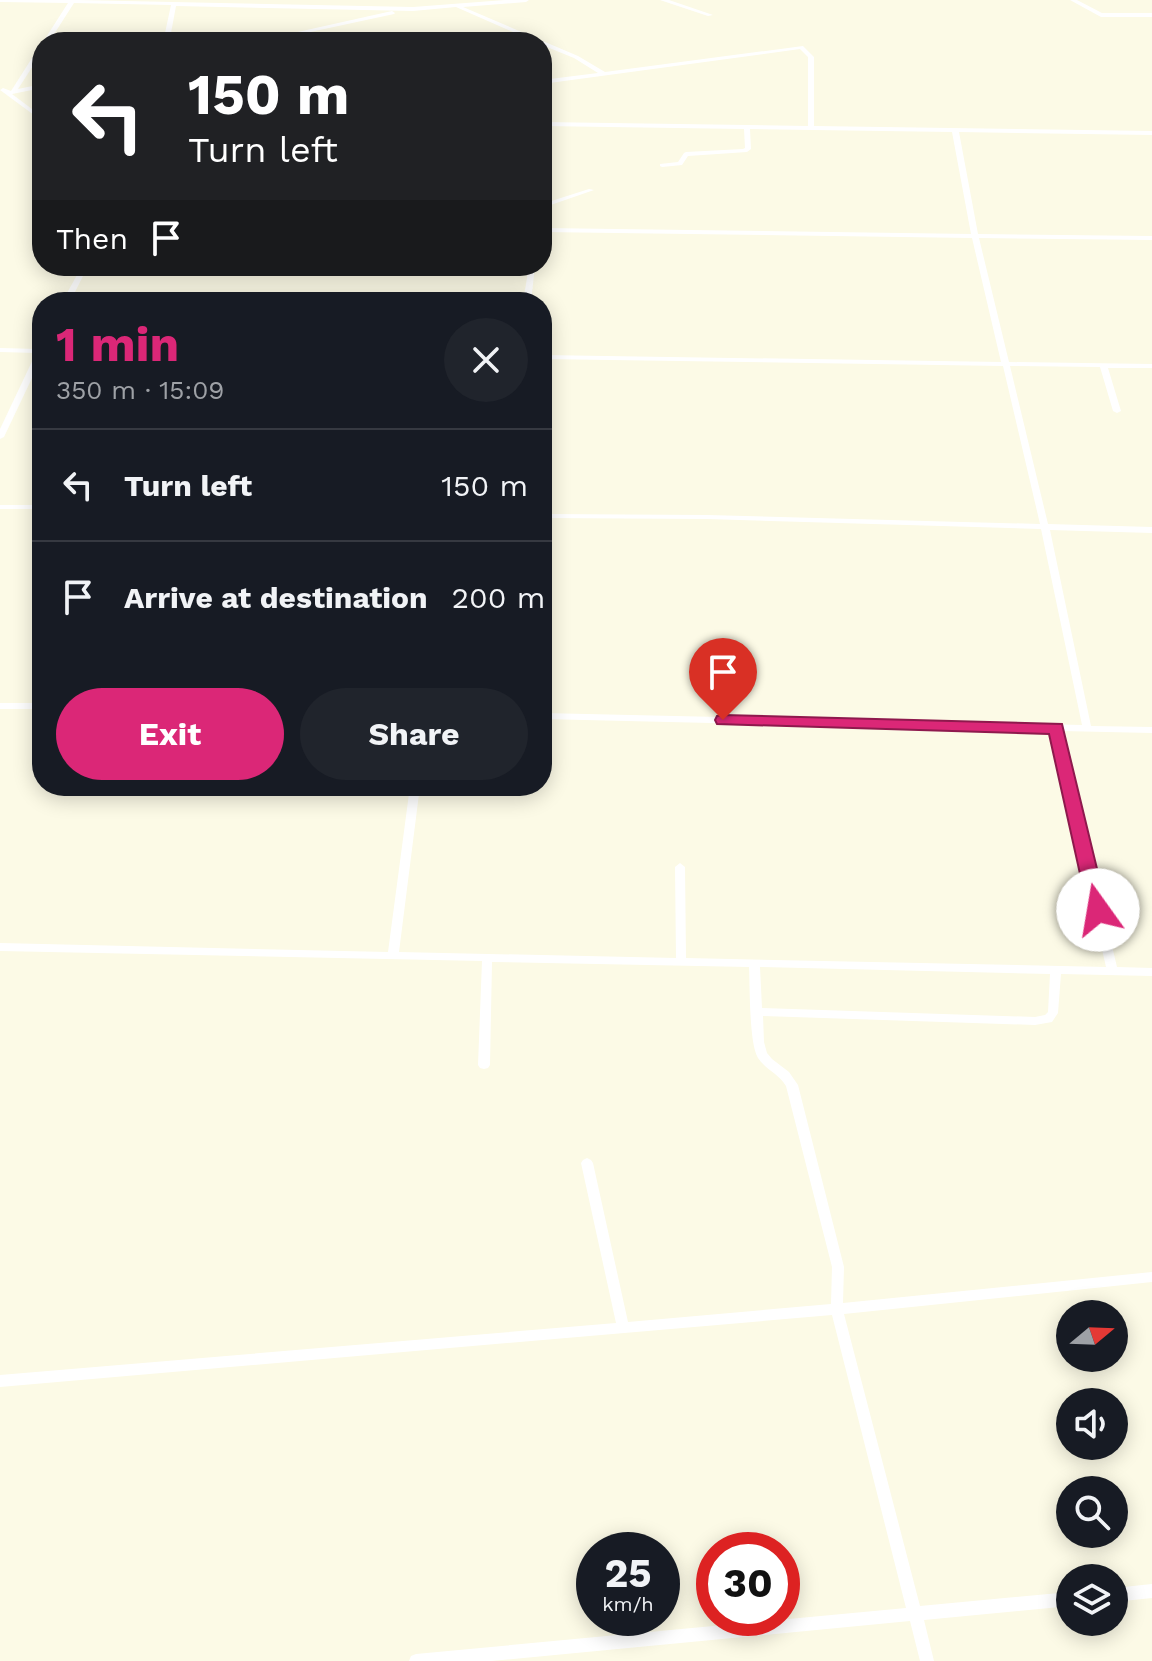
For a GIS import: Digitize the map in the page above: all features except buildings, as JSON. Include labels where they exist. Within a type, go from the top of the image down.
[{"type":"street","points":[[0,0],[413,9],[526,0]]},
{"type":"street","points":[[413,9],[415,0]]},
{"type":"street","points":[[663,0],[710,15]]},
{"type":"street","points":[[1073,0],[1101,15],[1152,15]]},
{"type":"street","points":[[52,32],[72,1]]},
{"type":"street","points":[[168,32],[174,4]]},
{"type":"street","points":[[457,6],[518,32]]},
{"type":"street","points":[[305,32],[413,9]]},
{"type":"street","points":[[552,47],[604,74]]},
{"type":"street","points":[[552,81],[801,47],[811,57],[811,128]]},
{"type":"street","points":[[6,92],[32,60]]},
{"type":"street","points":[[6,92],[32,88]]},
{"type":"street","points":[[6,92],[32,112]]},
{"type":"street","points":[[552,124],[1152,133]]},
{"type":"street","points":[[662,165],[680,164],[686,154],[745,151],[748,149],[747,127]]},
{"type":"street","points":[[955,129],[975,235],[1045,528],[1087,729]]},
{"type":"street","points":[[552,203],[591,190]]},
{"type":"street","points":[[552,230],[1152,238]]},
{"type":"street","points":[[0,350],[32,350]]},
{"type":"street","points":[[552,357],[1152,366]]},
{"type":"street","points":[[1103,365],[1117,411]]},
{"type":"street","points":[[0,437],[32,371]]},
{"type":"street","points":[[0,507],[32,507]]},
{"type":"street","points":[[552,516],[707,517],[1152,530]]},
{"type":"street","points":[[0,706],[32,706]]},
{"type":"street","points":[[552,716],[1152,730]]},
{"type":"street","points":[[1056,728],[1112,971]]},
{"type":"street","points":[[393,956],[414,796]]},
{"type":"street","points":[[680,867],[681,961]]},
{"type":"street","points":[[0,947],[1152,972]]},
{"type":"street","points":[[484,1065],[487,958]]},
{"type":"street","points":[[754,964],[760,1052],[766,1061],[785,1072],[792,1085],[838,1267],[837,1309],[927,1661]]},
{"type":"street","points":[[757,1012],[1035,1021],[1048,1019],[1053,1013],[1056,970]]},
{"type":"street","points":[[587,1163],[623,1327]]},
{"type":"street","points":[[0,1381],[837,1309],[1152,1277]]},
{"type":"street","points":[[1128,1594],[1152,1591]]},
{"type":"street","points":[[416,1661],[1056,1600]]},
{"type":"route","points":[[723,720],[1056,728],[1098,910]]}]
